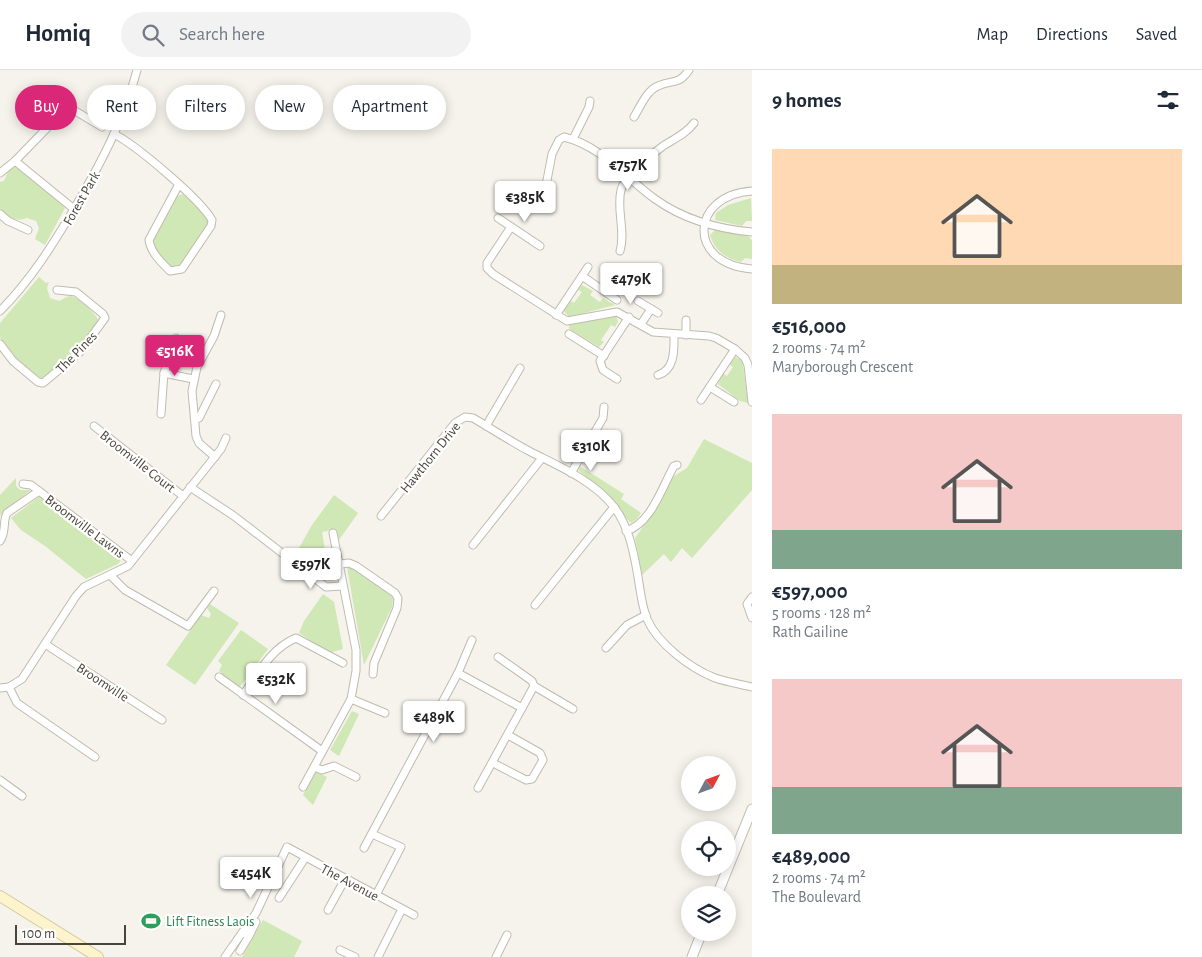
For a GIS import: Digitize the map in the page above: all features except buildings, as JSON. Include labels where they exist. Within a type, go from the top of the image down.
[{"type":"main road","points":[[0,896],[98,957]]},
{"type":"street","name":"Forest Park","points":[[0,311],[58,239],[90,184],[127,103],[137,70]]},
{"type":"street","points":[[634,117],[652,90],[659,86],[679,81],[689,70]]},
{"type":"street","points":[[573,139],[589,107],[590,101]]},
{"type":"street","points":[[0,173],[15,161],[52,124],[72,109],[87,118]]},
{"type":"street","points":[[620,251],[622,244],[619,208],[621,190],[628,177],[662,147],[689,130],[694,123]]},
{"type":"street","points":[[114,134],[125,139],[148,157],[203,208],[212,220],[211,226],[182,269],[170,271],[150,247],[149,240],[178,186]]},
{"type":"street","points":[[540,202],[544,196],[552,154],[559,140],[564,137],[573,139],[607,158],[656,200],[705,223],[752,232]]},
{"type":"street","points":[[15,161],[74,209]]},
{"type":"street","points":[[752,192],[736,194],[719,202],[708,215],[705,223],[705,239],[713,254],[729,265],[752,269]]},
{"type":"street","points":[[0,214],[8,221],[28,230]]},
{"type":"street","points":[[498,218],[540,246]]},
{"type":"street","points":[[512,228],[488,260],[486,268],[492,274],[567,321],[617,312],[653,332],[674,336],[686,335],[716,338],[735,349],[745,358],[748,365],[752,402]]},
{"type":"street","points":[[556,315],[588,267]]},
{"type":"street","points":[[582,276],[617,300]]},
{"type":"street","name":"The Pines","points":[[0,344],[13,361],[38,382],[43,383],[80,352],[105,318],[103,314],[76,292],[57,290]]},
{"type":"street","points":[[638,301],[658,313]]},
{"type":"street","points":[[641,324],[651,309]]},
{"type":"street","points":[[215,457],[199,443],[194,419],[193,379],[214,336],[221,315]]},
{"type":"street","points":[[617,379],[601,368],[600,361],[629,317]]},
{"type":"street","points":[[686,320],[686,335]]},
{"type":"street","points":[[569,334],[604,356]]},
{"type":"street","points":[[658,375],[668,370],[671,364],[674,336]]},
{"type":"street","points":[[162,414],[164,373],[176,338]]},
{"type":"street","points":[[702,400],[735,349]]},
{"type":"street","points":[[486,426],[520,368]]},
{"type":"street","points":[[164,373],[193,379]]},
{"type":"street","points":[[194,419],[199,418],[216,384]]},
{"type":"street","points":[[710,387],[734,402]]},
{"type":"street","points":[[571,473],[603,418],[604,407]]},
{"type":"street","name":"Hawthorn Drive","points":[[381,516],[459,419],[468,416],[571,473],[599,492],[614,507],[626,531],[632,546],[646,615],[666,645],[698,669],[715,678],[752,686]]},
{"type":"street","name":"Broomville Court","points":[[94,426],[182,496]]},
{"type":"street","points":[[0,688],[9,687],[22,679],[80,591],[111,576],[132,561],[215,457],[226,438]]},
{"type":"street","points":[[473,545],[542,458]]},
{"type":"street","points":[[626,531],[636,528],[645,518],[674,466],[677,464]]},
{"type":"street","name":"Broomville Lawns","points":[[23,484],[31,484],[132,561]]},
{"type":"street","points":[[190,488],[234,516],[289,560],[326,586],[343,586]]},
{"type":"street","name":"Broomville Lawns","points":[[0,541],[6,530],[4,518],[7,513],[39,491]]},
{"type":"street","points":[[535,605],[614,507]]},
{"type":"street","points":[[303,787],[351,699],[356,671],[356,650],[340,564],[332,533]]},
{"type":"street","points":[[340,564],[349,563],[356,566],[395,593],[398,598],[397,608],[374,663],[373,674]]},
{"type":"street","points":[[111,576],[125,590],[188,626],[214,591]]},
{"type":"street","points":[[752,597],[747,604],[752,618]]},
{"type":"street","points":[[606,648],[627,625],[646,615]]},
{"type":"street","points":[[243,695],[274,652],[285,642],[296,638],[343,663]]},
{"type":"street","points":[[364,848],[458,673],[472,640]]},
{"type":"street","name":"Broomville","points":[[45,644],[162,720]]},
{"type":"street","points":[[498,658],[532,681],[534,686],[572,709]]},
{"type":"street","points":[[458,673],[522,708]]},
{"type":"street","points":[[219,677],[322,751]]},
{"type":"street","points":[[478,788],[534,686]]},
{"type":"street","points":[[9,687],[17,703],[95,757]]},
{"type":"street","points":[[351,699],[385,713]]},
{"type":"street","points":[[493,763],[526,780],[532,779],[539,769],[543,760],[540,753],[508,735]]},
{"type":"street","points":[[314,767],[322,770],[334,766],[356,777]]},
{"type":"street","points":[[0,780],[22,796]]},
{"type":"street","points":[[721,886],[752,809]]},
{"type":"street","points":[[372,834],[401,847],[376,896]]},
{"type":"street","name":"The Avenue","points":[[246,934],[287,847],[414,915]]},
{"type":"street","points":[[279,898],[305,858]]},
{"type":"street","points":[[328,910],[345,879]]},
{"type":"street","points":[[378,957],[402,909]]},
{"type":"street","points":[[225,957],[256,922]]},
{"type":"street","points":[[240,951],[246,934]]},
{"type":"street","points":[[496,957],[507,935]]},
{"type":"street","points":[[692,957],[698,941]]},
{"type":"street","points":[[340,950],[355,957]]},
{"type":"green space","points":[[15,166],[52,194],[65,208],[45,245],[35,239],[39,228],[36,221],[27,218],[19,220],[12,218],[0,209],[0,182],[4,181],[9,169]]},
{"type":"green space","points":[[184,194],[204,212],[208,226],[181,265],[175,268],[161,257],[155,249],[153,240],[176,196]]},
{"type":"green space","points":[[751,198],[752,221],[746,221],[742,226],[715,220],[716,213],[728,205]]},
{"type":"green space","points":[[724,229],[746,234],[752,240],[752,259],[745,258],[741,262],[725,256],[718,250],[710,235],[715,230]]},
{"type":"green space","points":[[39,277],[46,283],[49,282],[47,288],[50,298],[59,301],[69,296],[73,297],[86,306],[99,321],[91,336],[83,345],[43,380],[16,359],[0,337],[0,323]]},
{"type":"green space","points":[[582,285],[593,291],[590,295],[600,302],[603,298],[615,305],[569,317],[563,310],[569,300],[574,303],[582,292],[577,289]]},
{"type":"green space","points":[[616,315],[618,322],[615,327],[611,325],[601,340],[604,342],[599,347],[569,329],[569,325]]},
{"type":"green space","points":[[735,357],[742,360],[748,403],[740,401],[718,384],[723,373],[727,376],[733,367],[729,364]]},
{"type":"green space","points":[[704,439],[752,463],[752,490],[692,558],[682,548],[671,562],[664,554],[642,575],[635,538],[653,513],[671,478],[687,468]]},
{"type":"green space","points":[[578,465],[624,494],[621,499],[641,513],[636,520],[631,523],[608,494],[579,471]]},
{"type":"green space","points":[[16,478],[16,486],[20,490],[31,490],[0,516],[0,495]]},
{"type":"green space","points":[[334,495],[358,513],[339,540],[336,529],[322,532],[330,579],[326,580],[294,557],[312,525]]},
{"type":"green space","points":[[40,496],[121,560],[118,564],[86,579],[45,546],[21,530],[11,518]]},
{"type":"green space","points":[[347,567],[355,569],[391,595],[393,599],[392,607],[364,665]]},
{"type":"green space","points":[[323,594],[334,602],[343,649],[329,653],[299,633],[304,621]]},
{"type":"green space","points":[[210,604],[239,623],[195,685],[166,665],[201,615],[209,618],[211,614],[207,608]]},
{"type":"green space","points":[[241,630],[268,649],[239,688],[219,671],[222,665],[218,661]]},
{"type":"green space","points":[[352,711],[359,714],[339,756],[330,750]]},
{"type":"green space","points":[[316,772],[327,777],[313,805],[303,795]]},
{"type":"green space","points":[[263,920],[302,941],[294,957],[242,957]]},
{"type":"place","name":"Lift Fitness Laois","points":[[151,921]]}]
